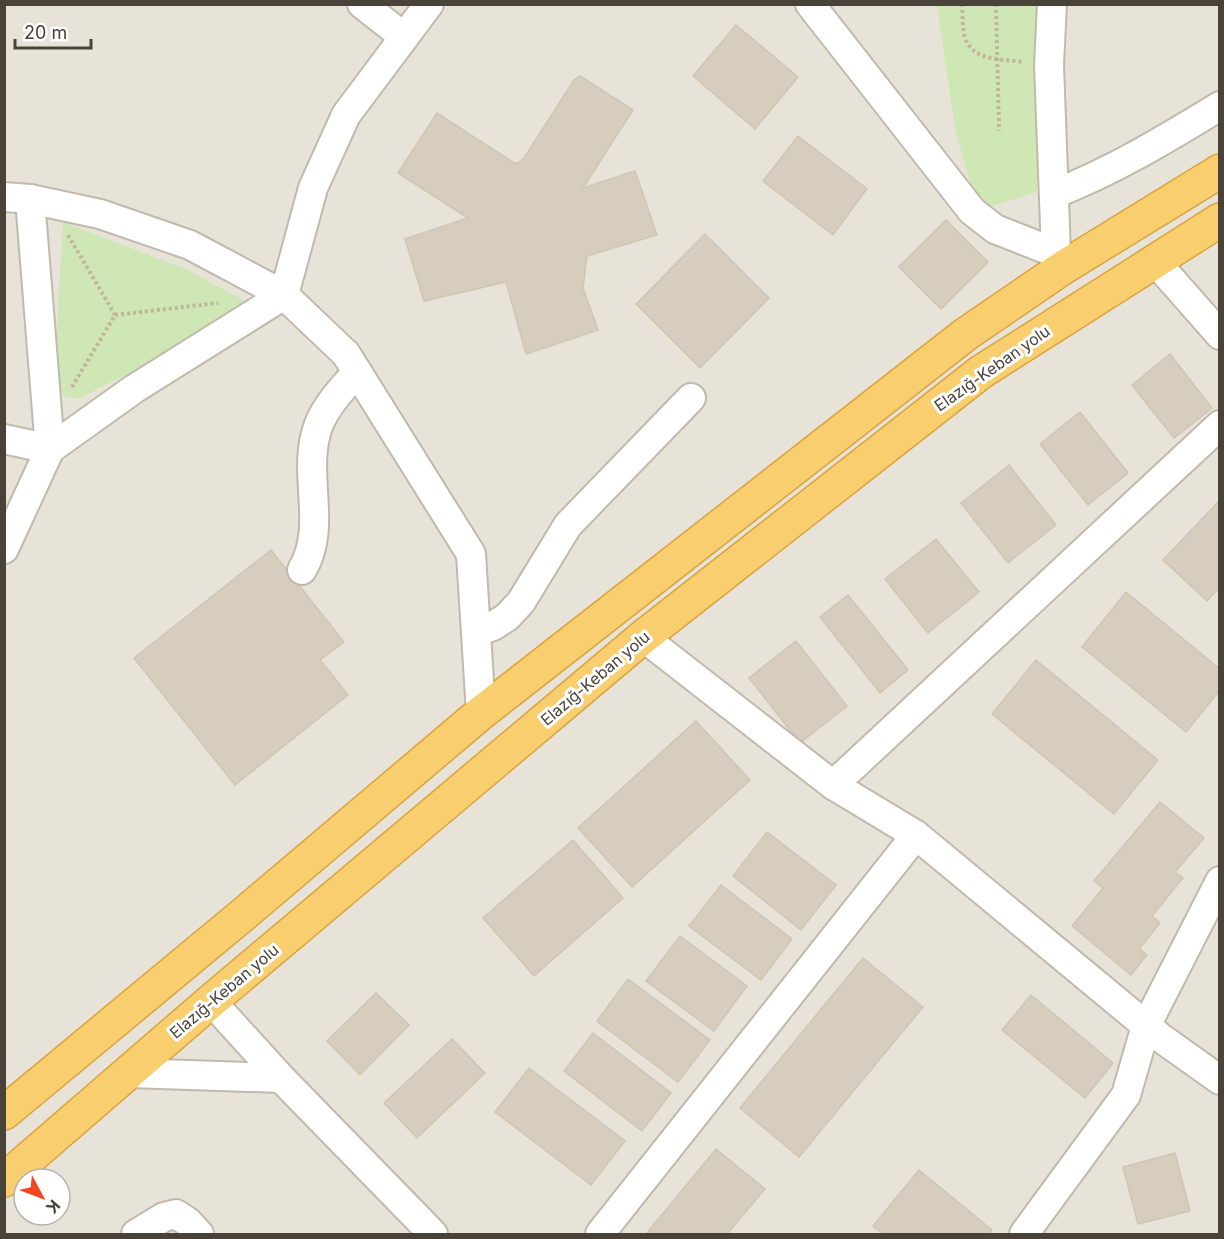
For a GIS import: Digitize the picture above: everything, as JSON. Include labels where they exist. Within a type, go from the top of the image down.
[{"type":"highway","points":[[4,1113],[237,921],[481,713],[1060,260],[1220,171]]},
{"type":"highway","name":"Elazığ-Keban yolu","points":[[4,1180],[643,637],[981,372],[1220,220]]},
{"type":"street","points":[[362,4],[404,37]]},
{"type":"street","points":[[4,439],[50,438],[284,296],[313,188],[346,115],[429,4]]},
{"type":"street","points":[[810,4],[972,211],[995,229],[1060,260]]},
{"type":"street","points":[[1052,4],[1049,64],[1054,194],[1060,260]]},
{"type":"street","points":[[1054,194],[1095,178],[1220,106]]},
{"type":"street","points":[[4,549],[50,438],[28,200],[100,214],[190,245],[284,296],[346,354],[471,554],[481,713]]},
{"type":"street","points":[[1154,260],[1220,335]]},
{"type":"street","points":[[302,570],[310,556],[315,533],[311,464],[319,426],[329,404],[357,372]]},
{"type":"street","points":[[476,632],[500,621],[521,602],[568,525],[691,398]]},
{"type":"street","points":[[832,785],[1220,425]]},
{"type":"street","points":[[643,637],[832,785],[916,835],[1146,1026],[1220,1080]]},
{"type":"street","points":[[600,1234],[916,835]]},
{"type":"street","points":[[1024,1234],[1126,1095],[1146,1026],[1220,881]]},
{"type":"street","points":[[212,1001],[282,1078],[433,1234]]},
{"type":"street","points":[[129,1073],[282,1078]]},
{"type":"street","points":[[136,1234],[164,1216],[176,1214],[188,1222],[199,1234]]},
{"type":"path","points":[[962,4],[965,38],[974,51],[984,57],[1049,64]]},
{"type":"path","points":[[996,4],[999,131]]},
{"type":"path","points":[[28,200],[115,315]]},
{"type":"path","points":[[115,315],[228,302]]},
{"type":"path","points":[[50,438],[115,315]]},
{"type":"shaded area","points":[[5,5],[1219,5],[1219,1234],[5,1234]]},
{"type":"green space","points":[[937,5],[1040,5],[1037,192],[978,210],[955,129]]},
{"type":"green space","points":[[63,222],[188,270],[245,301],[188,343],[78,399],[63,396],[54,378]]},
{"type":"building","points":[[736,25],[798,77],[755,129],[693,76]]},
{"type":"building","points":[[580,76],[633,110],[583,188],[635,171],[657,235],[587,256],[583,288],[598,330],[526,354],[506,282],[424,301],[405,239],[468,218],[398,173],[437,113],[516,164],[524,158],[574,80]]},
{"type":"building","points":[[798,136],[867,189],[833,235],[763,181]]},
{"type":"building","points":[[946,220],[988,262],[941,309],[899,267]]},
{"type":"building","points":[[705,234],[769,298],[700,368],[636,304]]},
{"type":"building","points":[[1170,354],[1212,408],[1174,438],[1132,385]]},
{"type":"building","points":[[1080,412],[1128,473],[1088,505],[1040,444]]},
{"type":"building","points":[[1009,465],[1056,525],[1008,563],[961,503]]},
{"type":"building","points":[[1220,500],[1220,587],[1207,601],[1163,560]]},
{"type":"building","points":[[936,539],[979,592],[928,633],[885,579]]},
{"type":"building","points":[[271,550],[344,642],[320,660],[348,695],[235,785],[134,658]]},
{"type":"building","points":[[1126,592],[1220,669],[1220,690],[1186,732],[1082,647]]},
{"type":"building","points":[[848,595],[908,670],[880,693],[820,617]]},
{"type":"building","points":[[796,641],[847,706],[800,743],[749,678]]},
{"type":"building","points":[[1036,660],[1158,760],[1114,814],[992,714]]},
{"type":"building","points":[[696,721],[750,780],[632,887],[578,828]]},
{"type":"building","points":[[1160,802],[1204,838],[1175,872],[1183,878],[1152,916],[1160,923],[1139,949],[1147,955],[1131,975],[1072,926],[1103,888],[1094,881]]},
{"type":"building","points":[[767,832],[836,885],[801,930],[733,876]]},
{"type":"building","points":[[573,840],[623,898],[534,976],[483,918]]},
{"type":"building","points":[[721,885],[792,939],[761,980],[689,926]]},
{"type":"building","points":[[680,936],[747,986],[714,1031],[646,981]]},
{"type":"building","points":[[863,958],[923,1007],[799,1157],[740,1108]]},
{"type":"building","points":[[628,979],[710,1040],[678,1082],[597,1021]]},
{"type":"building","points":[[376,993],[409,1025],[360,1075],[327,1041]]},
{"type":"building","points":[[1031,995],[1113,1063],[1085,1098],[1002,1030]]},
{"type":"building","points":[[593,1033],[671,1093],[642,1131],[564,1071]]},
{"type":"building","points":[[452,1039],[485,1073],[417,1138],[384,1103]]},
{"type":"building","points":[[529,1068],[625,1141],[591,1185],[495,1112]]},
{"type":"building","points":[[716,1149],[765,1189],[727,1234],[646,1234]]},
{"type":"building","points":[[1175,1153],[1190,1211],[1138,1224],[1123,1167]]},
{"type":"building","points":[[919,1170],[992,1230],[988,1234],[883,1234],[873,1226]]}]
